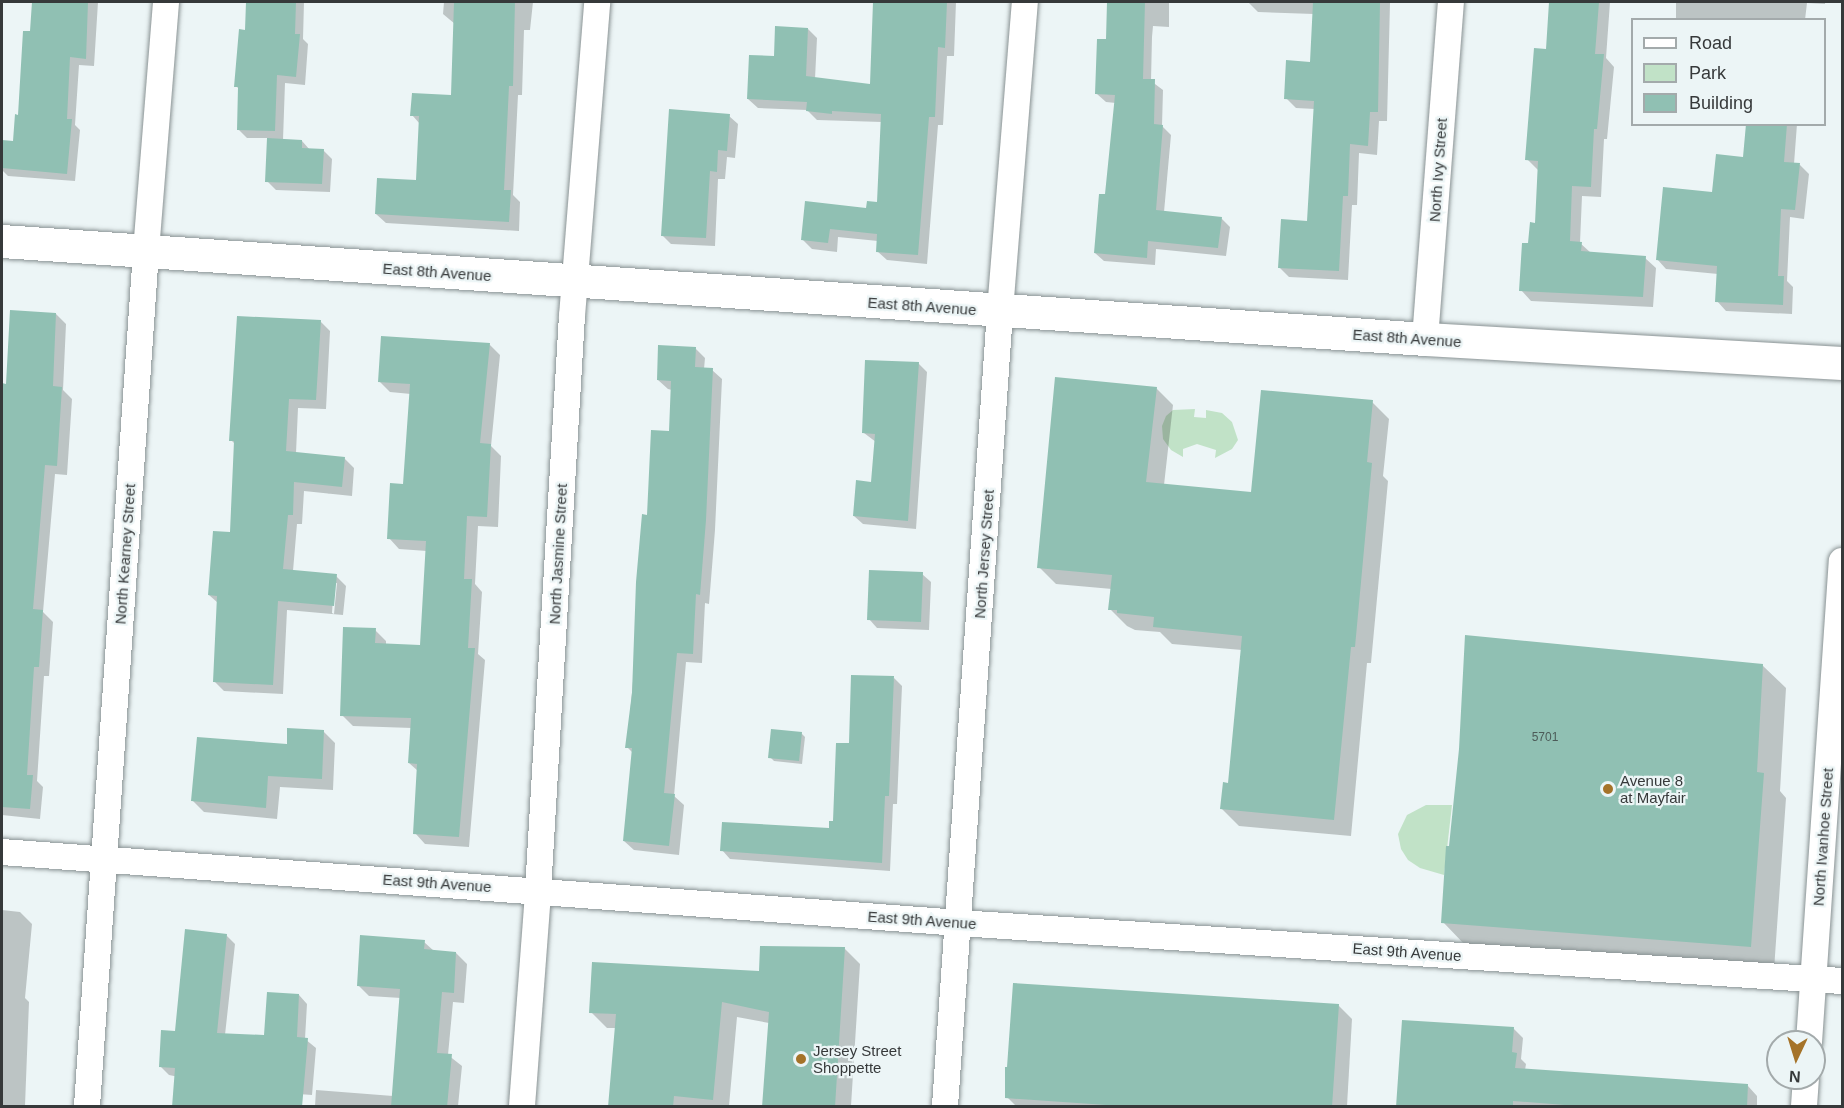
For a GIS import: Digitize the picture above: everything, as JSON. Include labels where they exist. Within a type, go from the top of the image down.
[{"type":"street","name":"North Kearney Street","points":[[87,1107],[146,251],[166,2]]},
{"type":"street","name":"North Jasmine Street","points":[[522,1107],[538,891],[574,282],[597,2]]},
{"type":"street","name":"North Jersey Street","points":[[945,1107],[1000,311],[1025,2]]},
{"type":"street","name":"North Ivy Street","points":[[1425,339],[1451,2]]},
{"type":"street","name":"East 8th Avenue","points":[[2,241],[1000,311],[1842,363]]},
{"type":"street","name":"North Ivanhoe Street","points":[[1810,1030],[1842,561]]},
{"type":"street","name":"East 9th Avenue","points":[[2,852],[959,923],[1842,981]]},
{"type":"street","points":[[1804,1107],[1805,1090]]},
{"type":"green space","points":[[1195,409],[1194,417],[1206,418],[1206,410],[1222,413],[1232,422],[1238,440],[1232,449],[1215,458],[1216,450],[1197,444],[1183,449],[1183,457],[1171,450],[1163,439],[1162,426],[1166,416],[1173,410]]},
{"type":"green space","points":[[1426,805],[1452,805],[1444,875],[1420,868],[1408,860],[1401,849],[1398,834],[1407,815]]},
{"type":"building","points":[[32,2],[88,2],[86,59],[70,57],[67,119],[72,119],[67,174],[2,168],[2,140],[13,141],[15,114],[18,115],[23,31],[30,31]]},
{"type":"building","points":[[246,2],[296,2],[295,34],[300,34],[296,77],[277,75],[275,131],[237,130],[238,87],[234,87],[239,29],[245,30]]},
{"type":"building","points":[[454,2],[515,2],[513,86],[509,86],[504,190],[511,190],[509,222],[375,214],[377,178],[416,180],[419,116],[410,116],[412,93],[451,95]]},
{"type":"building","points":[[873,2],[947,2],[945,48],[938,47],[935,117],[929,117],[918,255],[876,252],[877,234],[830,229],[828,243],[801,240],[805,201],[866,208],[867,201],[877,202],[881,114],[832,111],[832,114],[806,111],[807,102],[747,99],[749,55],[774,56],[775,26],[808,28],[806,76],[870,84]]},
{"type":"building","points":[[1107,2],[1145,2],[1143,79],[1155,79],[1154,124],[1163,125],[1156,210],[1222,217],[1218,248],[1148,241],[1147,258],[1094,253],[1099,194],[1105,194],[1115,95],[1095,94],[1097,39],[1106,39]]},
{"type":"building","points":[[1313,2],[1380,2],[1378,112],[1370,112],[1368,146],[1350,144],[1348,196],[1343,196],[1339,271],[1278,268],[1281,219],[1307,221],[1314,101],[1284,99],[1286,60],[1310,62]]},
{"type":"building","points":[[1549,2],[1599,2],[1595,54],[1604,54],[1597,129],[1594,129],[1591,187],[1572,186],[1570,241],[1582,242],[1581,251],[1646,256],[1643,297],[1519,291],[1522,243],[1528,243],[1530,222],[1535,223],[1538,161],[1525,160],[1534,48],[1546,49]]},
{"type":"building","points":[[669,109],[730,114],[727,151],[718,150],[717,172],[710,171],[706,238],[661,236]]},
{"type":"building","points":[[1746,126],[1787,126],[1784,162],[1800,163],[1795,210],[1781,209],[1778,276],[1784,276],[1783,305],[1715,302],[1717,266],[1656,260],[1663,187],[1712,192],[1716,154],[1743,157]]},
{"type":"building","points":[[267,138],[302,140],[302,148],[324,149],[322,184],[265,182]]},
{"type":"building","points":[[10,310],[56,313],[53,386],[62,387],[57,466],[45,465],[33,609],[43,610],[39,667],[34,667],[27,775],[33,775],[30,809],[2,807],[2,383],[6,384]]},
{"type":"building","points":[[237,316],[321,320],[316,400],[289,399],[286,451],[345,457],[342,487],[294,482],[293,515],[288,515],[283,569],[337,574],[334,606],[278,601],[273,685],[213,682],[217,596],[208,595],[213,531],[230,532],[234,441],[229,441]]},
{"type":"building","points":[[381,336],[490,343],[480,443],[491,444],[487,517],[467,516],[464,579],[472,579],[468,648],[475,648],[459,837],[413,834],[417,764],[408,763],[411,718],[340,716],[343,627],[376,628],[375,643],[420,645],[426,541],[387,539],[390,483],[403,484],[410,384],[378,382]]},
{"type":"building","points":[[658,345],[696,347],[695,367],[713,368],[700,595],[696,594],[693,654],[677,653],[664,793],[675,794],[669,846],[623,841],[632,748],[625,748],[632,693],[636,582],[642,514],[647,515],[651,430],[669,431],[671,381],[657,380]]},
{"type":"building","points":[[865,360],[919,362],[908,521],[853,516],[856,480],[871,482],[875,434],[862,433]]},
{"type":"building","points":[[1055,377],[1157,387],[1146,482],[1251,492],[1261,390],[1373,400],[1367,462],[1372,463],[1355,647],[1351,647],[1334,820],[1220,809],[1223,782],[1228,783],[1242,636],[1153,627],[1154,617],[1108,610],[1112,575],[1037,568]]},
{"type":"building","points":[[869,570],[923,572],[921,622],[867,620]]},
{"type":"building","name":"Avenue 8 at Mayfair","points":[[1465,635],[1763,664],[1757,772],[1764,773],[1751,947],[1441,923],[1446,846],[1449,846],[1459,749]]},
{"type":"building","points":[[851,675],[894,676],[889,796],[885,796],[882,863],[720,851],[722,822],[829,828],[829,821],[833,821],[836,743],[849,743]]},
{"type":"building","points":[[287,728],[324,730],[322,779],[268,776],[266,808],[191,801],[197,737],[287,744]]},
{"type":"building","points":[[771,729],[802,732],[799,761],[768,758]]},
{"type":"building","points":[[185,929],[227,934],[217,1033],[264,1035],[267,992],[299,994],[297,1037],[308,1038],[302,1107],[172,1107],[175,1068],[159,1067],[161,1030],[175,1031]]},
{"type":"building","points":[[360,935],[425,940],[424,949],[456,952],[454,993],[442,992],[437,1053],[452,1054],[447,1107],[391,1107],[400,989],[357,986]]},
{"type":"building","points":[[760,946],[845,947],[835,1107],[762,1107],[769,1012],[722,1002],[713,1100],[674,1096],[673,1107],[608,1107],[616,1014],[589,1013],[592,962],[759,971]]},
{"type":"building","points":[[1013,983],[1339,1004],[1332,1107],[1135,1107],[1005,1098],[1005,1067],[1007,1067]]},
{"type":"building","points":[[1402,1020],[1514,1027],[1512,1052],[1517,1053],[1515,1068],[1748,1084],[1747,1107],[1590,1107],[1513,1101],[1513,1107],[1396,1107]]},
{"type":"place","name":"Avenue 8 at Mayfair","points":[[1608,789]]},
{"type":"place","name":"Jersey Street Shoppette","points":[[801,1059]]}]
